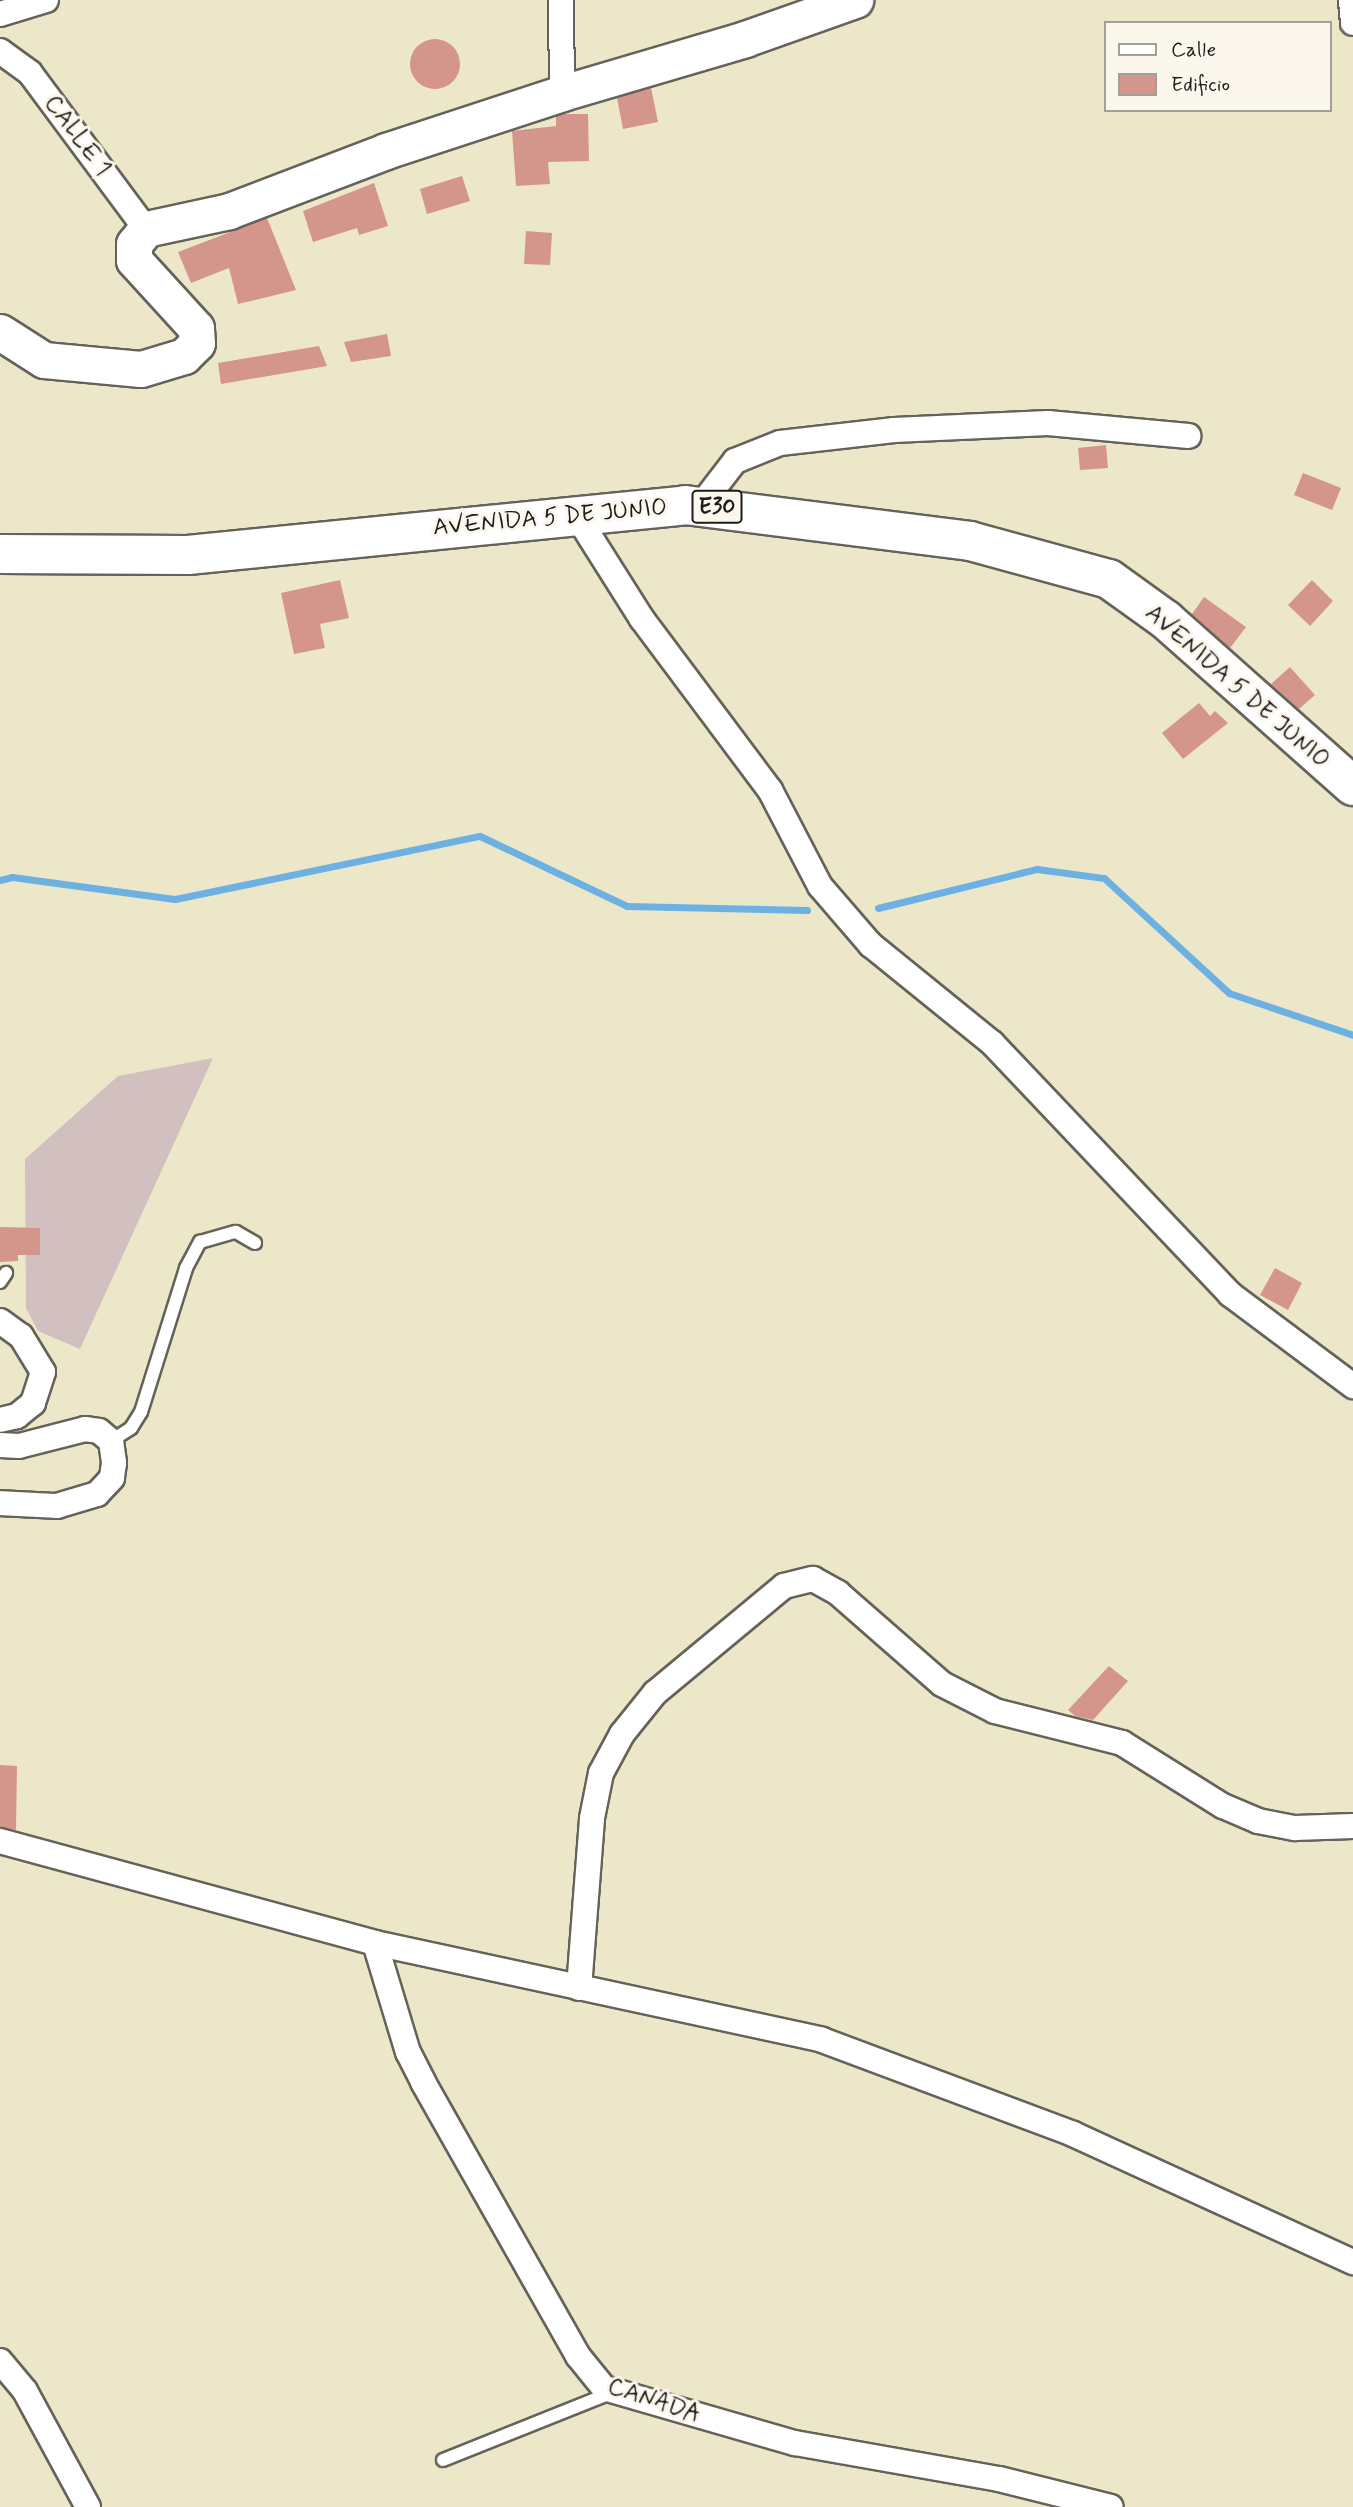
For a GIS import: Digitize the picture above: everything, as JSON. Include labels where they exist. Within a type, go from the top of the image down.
[{"type":"main road","name":"AVENIDA 5 DE JUNIO","points":[[0,554],[188,555],[575,513],[701,505],[970,541],[1109,579],[1166,620],[1353,786]]},
{"type":"street","points":[[0,14],[46,0]]},
{"type":"street","points":[[561,0],[562,93]]},
{"type":"street","points":[[0,332],[44,360],[111,368],[158,366],[193,350],[196,328],[134,260],[134,244],[146,229],[229,211],[386,151],[562,93],[745,39],[855,0]]},
{"type":"street","points":[[1351,0],[1353,23]]},
{"type":"street","name":"CALLE 1","points":[[0,51],[30,74],[146,229]]},
{"type":"street","points":[[701,505],[735,461],[780,443],[894,430],[1048,424],[1188,436]]},
{"type":"street","points":[[575,513],[642,619],[770,790],[820,886],[871,946],[992,1043],[1230,1294],[1353,1386]]},
{"type":"street","points":[[0,1321],[20,1336],[43,1372],[33,1403],[17,1416],[0,1420]]},
{"type":"street","points":[[0,1445],[19,1446],[85,1429],[99,1431],[111,1441],[112,1478],[97,1493],[57,1506],[0,1503]]},
{"type":"street","points":[[579,1988],[592,1818],[601,1773],[622,1734],[654,1693],[784,1586],[813,1579],[838,1593],[942,1684],[995,1711],[1122,1743],[1223,1806],[1258,1821],[1295,1828],[1353,1826]]},
{"type":"street","points":[[0,1841],[375,1943],[822,2040],[1073,2134],[1353,2262]]},
{"type":"street","name":"CANADA","points":[[375,1943],[405,2042],[423,2082],[578,2356],[597,2382],[613,2392],[795,2443],[999,2479],[1111,2507]]},
{"type":"street","points":[[0,2361],[25,2391],[88,2507]]},
{"type":"lane","points":[[111,1441],[131,1428],[141,1412],[186,1268],[200,1242],[236,1232],[255,1243]]},
{"type":"lane","points":[[443,2460],[613,2392]]},
{"type":"shaded area","points":[[213,1058],[80,1349],[38,1331],[26,1308],[25,1159],[118,1076]]},
{"type":"building","points":[[425,40],[445,40],[459,54],[459,74],[445,88],[425,88],[411,74],[411,54]]},
{"type":"building","points":[[651,88],[658,122],[623,129],[617,98]]},
{"type":"building","points":[[588,114],[589,161],[548,162],[550,184],[516,186],[512,131],[556,126],[556,116]]},
{"type":"building","points":[[462,176],[470,201],[427,214],[420,189]]},
{"type":"building","points":[[374,183],[388,226],[359,235],[357,228],[313,242],[303,211]]},
{"type":"building","points":[[267,218],[296,290],[238,304],[229,268],[191,283],[178,252]]},
{"type":"building","points":[[526,231],[552,233],[550,265],[524,264]]},
{"type":"building","points":[[387,334],[391,356],[351,362],[344,342]]},
{"type":"building","points":[[319,346],[327,366],[221,384],[218,363]]},
{"type":"building","points":[[1106,445],[1108,468],[1080,470],[1078,448]]},
{"type":"building","points":[[1303,473],[1341,488],[1332,510],[1294,495]]},
{"type":"building","points":[[340,580],[349,618],[320,624],[325,648],[294,654],[281,593]]},
{"type":"building","points":[[1312,580],[1333,601],[1310,626],[1288,605]]},
{"type":"building","points":[[1204,597],[1246,627],[1230,648],[1192,614]]},
{"type":"building","points":[[1290,667],[1315,695],[1299,709],[1271,684]]},
{"type":"building","points":[[1199,703],[1210,716],[1215,711],[1228,723],[1183,759],[1162,733]]},
{"type":"building","points":[[0,1227],[40,1228],[40,1255],[18,1255],[18,1261],[0,1262]]},
{"type":"building","points":[[1275,1268],[1302,1283],[1288,1310],[1260,1295]]},
{"type":"building","points":[[1109,1666],[1128,1681],[1093,1720],[1075,1716],[1068,1710]]},
{"type":"building","points":[[0,1765],[17,1766],[16,1830],[0,1827]]},
{"type":"waterway","points":[[0,880],[12,877],[175,899],[480,836],[627,906],[807,910]]},
{"type":"waterway","points":[[878,908],[1037,869],[1104,878],[1229,993],[1353,1035]]}]
